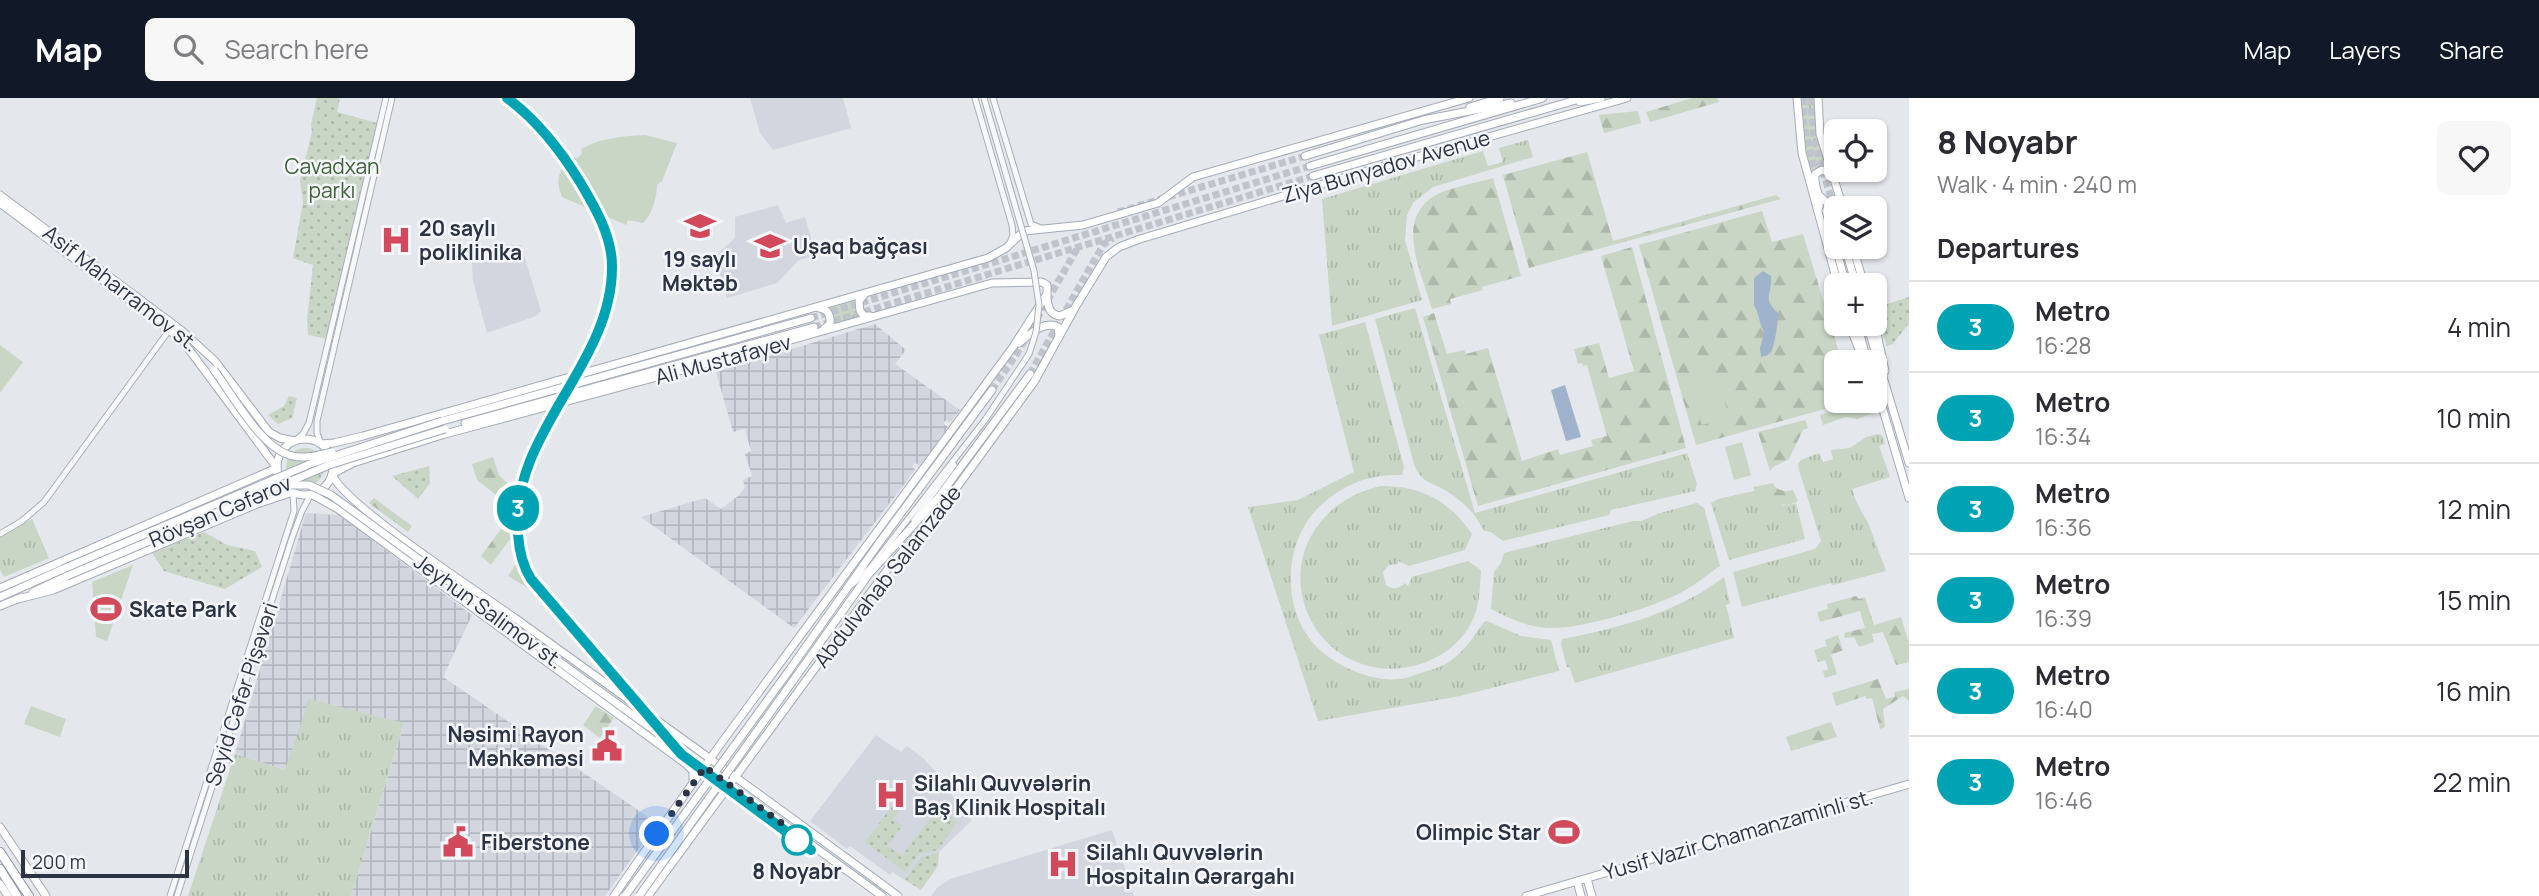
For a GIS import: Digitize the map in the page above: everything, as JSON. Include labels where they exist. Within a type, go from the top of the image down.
[{"type":"highway","points":[[0,852],[29,896]]},
{"type":"highway","points":[[0,869],[17,896]]},
{"type":"main road","name":"Ziya Bunyadov Avenue","points":[[1095,222],[1164,201],[1184,181],[1194,177],[1469,98]]},
{"type":"main road","points":[[1423,120],[1500,98]]},
{"type":"main road","name":"Ziya Bunyadov Avenue","points":[[1305,156],[1423,120],[1536,98]]},
{"type":"main road","name":"Ziya Bunyadov Avenue","points":[[1310,166],[1543,98]]},
{"type":"main road","name":"Ziya Bunyadov Avenue","points":[[1313,176],[1583,98]]},
{"type":"main road","points":[[1559,105],[1601,98]]},
{"type":"main road","name":"Ziya Bunyadov Avenue","points":[[1114,249],[1353,175],[1627,98]]},
{"type":"main road","points":[[1795,98],[1805,166],[1842,273]]},
{"type":"main road","points":[[1818,98],[1820,134],[1824,147]]},
{"type":"main road","points":[[1805,166],[1824,201]]},
{"type":"main road","points":[[1814,180],[1819,170],[1824,172]]},
{"type":"main road","points":[[1835,182],[1839,196]]},
{"type":"main road","name":"Asif Maharramov st.","points":[[0,195],[185,343],[277,468]]},
{"type":"main road","points":[[1821,197],[1835,273]]},
{"type":"main road","name":"Asif Maharramov st.","points":[[0,204],[174,324],[215,361],[270,432]]},
{"type":"main road","name":"Ali Mustafayev","points":[[321,444],[383,430],[988,258],[1003,250],[1024,230],[1095,222]]},
{"type":"main road","name":"Abdulvahab Salamzade","points":[[648,896],[890,566],[933,517],[1034,382],[1076,306],[1106,257],[1114,249]]},
{"type":"main road","name":"Ali Mustafayev","points":[[443,425],[880,316],[1002,281],[1045,282],[1047,295]]},
{"type":"main road","points":[[871,292],[859,301],[860,311],[864,316],[880,316]]},
{"type":"main road","points":[[1047,295],[1049,309],[1056,316],[1066,315],[1076,306]]},
{"type":"main road","points":[[1013,347],[1047,295]]},
{"type":"main road","points":[[814,307],[826,309],[830,315],[830,324],[817,330]]},
{"type":"main road","name":"Ali Mustafayev","points":[[443,425],[811,318]]},
{"type":"main road","points":[[1013,347],[1048,324],[1058,327],[1058,339]]},
{"type":"main road","name":"Ali Mustafayev","points":[[332,474],[345,466],[446,433],[817,330]]},
{"type":"main road","name":"Abdulvahab Salamzade","points":[[614,896],[722,742],[1013,347]]},
{"type":"main road","points":[[199,349],[265,439],[286,454],[298,457],[313,456],[384,439]]},
{"type":"main road","name":"Abdulvahab Salamzade","points":[[639,896],[869,574],[922,518],[1030,374]]},
{"type":"main road","points":[[1887,389],[1909,463]]},
{"type":"main road","name":"Abdulvahab Salamzade","points":[[625,896],[992,390]]},
{"type":"main road","points":[[1884,413],[1909,498]]},
{"type":"main road","name":"Rövşən Cəfərov","points":[[0,606],[65,572],[294,470],[384,439],[443,425]]},
{"type":"main road","name":"Rövşən Cəfərov","points":[[0,597],[350,457],[443,425]]},
{"type":"main road","points":[[383,430],[375,438],[378,448],[391,451]]},
{"type":"main road","points":[[18,598],[53,590],[257,504],[293,492],[311,494],[322,489],[332,474],[332,457],[321,444],[309,439],[295,441],[280,438],[270,432]]},
{"type":"main road","points":[[256,439],[267,442],[271,436],[270,432]]},
{"type":"main road","points":[[293,492],[282,483],[277,468],[284,449],[295,441]]},
{"type":"main road","points":[[0,588],[277,468]]},
{"type":"main road","name":"Jeyhun Salimov st.","points":[[332,474],[340,489],[360,506],[735,777]]},
{"type":"main road","points":[[248,482],[259,482],[265,494],[257,504]]},
{"type":"main road","name":"Jeyhun Salimov st.","points":[[263,492],[294,484],[309,485],[324,491],[729,785]]},
{"type":"main road","name":"Jeyhun Salimov st.","points":[[311,494],[329,502],[686,764],[693,771],[694,778],[690,788]]},
{"type":"main road","points":[[351,519],[348,511],[354,505],[360,506]]},
{"type":"main road","points":[[888,555],[933,517]]},
{"type":"main road","points":[[890,566],[922,518]]},
{"type":"main road","points":[[817,613],[848,588]]},
{"type":"main road","points":[[534,654],[560,663]]},
{"type":"main road","points":[[653,729],[659,744],[675,746]]},
{"type":"main road","points":[[722,742],[722,754],[735,764],[747,761]]},
{"type":"main road","points":[[735,777],[898,896]]},
{"type":"main road","points":[[690,788],[699,783],[705,785],[716,793],[715,804]]},
{"type":"main road","name":"Yusif Vazir Chamanzaminli st.","points":[[1526,896],[1909,784]]},
{"type":"main road","points":[[729,785],[882,896]]},
{"type":"main road","points":[[0,827],[46,896]]},
{"type":"main road","points":[[1587,878],[1592,896]]},
{"type":"main road","points":[[1577,881],[1581,896]]},
{"type":"main road","points":[[0,884],[8,896]]},
{"type":"street","points":[[321,444],[317,429],[321,404],[386,98]]},
{"type":"street","points":[[295,441],[309,423],[392,98]]},
{"type":"street","points":[[975,98],[1013,232],[1010,244]]},
{"type":"street","points":[[848,588],[870,568],[985,420],[1029,354],[1036,332],[1039,305],[1034,271],[984,98]]},
{"type":"street","points":[[993,98],[1033,226],[1047,228]]},
{"type":"street","points":[[992,157],[995,164],[1003,166],[1009,162],[1008,151]]},
{"type":"street","points":[[1006,205],[1020,202],[1026,209]]},
{"type":"street","points":[[0,534],[22,521],[44,502],[170,329]]},
{"type":"street","points":[[869,574],[926,505],[962,451]]},
{"type":"street","name":"Seyid Cəfər Pişəvəri","points":[[170,896],[294,511],[293,492]]},
{"type":"street","name":"Seyid Cəfər Pişəvəri","points":[[177,896],[292,538],[311,494]]},
{"type":"shaded area","points":[[750,98],[843,98],[851,128],[773,150],[760,133]]},
{"type":"shaded area","name":"Uşaq bağçası","points":[[778,205],[786,223],[805,217],[816,255],[799,260],[777,283],[727,298],[714,257],[735,238],[735,217]]},
{"type":"shaded area","points":[[521,245],[541,311],[536,316],[487,333],[473,281],[471,246]]},
{"type":"shaded area","points":[[875,324],[906,350],[895,364],[960,410],[950,423],[945,421],[943,424],[948,427],[920,466],[915,463],[913,465],[915,470],[794,628],[641,517],[705,498],[721,509],[745,488],[743,480],[752,476],[745,454],[751,451],[745,429],[733,432],[716,372]]},
{"type":"shaded area","points":[[306,513],[339,515],[472,615],[443,677],[657,823],[605,896],[351,896],[404,724],[285,770],[235,754]]},
{"type":"shaded area","name":"Silahlı Quvvələrin Baş Klinik Hospitalı","points":[[876,735],[901,752],[907,746],[924,759],[942,779],[962,811],[972,820],[939,852],[921,857],[905,880],[892,872],[890,875],[850,846],[847,849],[810,821]]},
{"type":"shaded area","name":"Silahlı Quvvələrin Hospitalın Qərargahı","points":[[1112,830],[1134,896],[931,896],[950,879]]},
{"type":"green space","name":"Cavadxan parkı","points":[[317,98],[340,98],[337,112],[377,123],[327,339],[308,335],[313,265],[293,258],[303,202],[300,180]]},
{"type":"green space","points":[[1692,98],[1717,98],[1719,102],[1650,122],[1646,112]]},
{"type":"green space","points":[[1800,98],[1815,98],[1815,124],[1824,167],[1818,167],[1812,173],[1803,143]]},
{"type":"green space","points":[[1638,111],[1641,123],[1604,133],[1599,115]]},
{"type":"green space","points":[[645,135],[677,143],[662,181],[657,185],[651,211],[643,223],[628,220],[626,225],[562,197],[559,185],[561,170],[572,157],[578,158],[582,153],[581,149],[612,138]]},
{"type":"green space","points":[[1528,140],[1533,157],[1433,187],[1413,203],[1407,215],[1405,240],[1422,300],[1332,326],[1322,199],[1483,151],[1488,166],[1503,162],[1499,148]]},
{"type":"green space","points":[[1587,152],[1613,241],[1776,195],[1781,199],[1529,268],[1503,175]]},
{"type":"green space","points":[[1493,178],[1521,276],[1482,287],[1483,290],[1450,299],[1451,304],[1432,309],[1414,245],[1413,229],[1417,215],[1425,203],[1440,193]]},
{"type":"green space","points":[[1762,211],[1772,242],[1803,234],[1824,303],[1824,336],[1834,336],[1838,350],[1824,350],[1824,409],[1696,445],[1639,245]]},
{"type":"green space","points":[[1632,247],[1686,448],[1478,506],[1423,317],[1434,313],[1447,354],[1464,350],[1466,354],[1488,348],[1522,461],[1558,449],[1560,455],[1593,446],[1591,440],[1607,436],[1587,365],[1578,364],[1574,349],[1599,343],[1609,378],[1634,371],[1601,256]]},
{"type":"green space","points":[[1909,297],[1909,323],[1893,344],[1887,346],[1884,336],[1887,336],[1887,304]]},
{"type":"green space","points":[[852,300],[857,317],[835,324],[830,307]]},
{"type":"green space","points":[[1415,308],[1475,513],[1687,453],[1697,484],[1695,491],[1611,510],[1609,515],[1503,541],[1491,532],[1484,531],[1466,506],[1420,476],[1414,464],[1375,319]]},
{"type":"green space","points":[[1365,322],[1404,467],[1402,475],[1379,476],[1348,486],[1320,506],[1307,521],[1298,539],[1291,578],[1292,598],[1307,635],[1320,650],[1346,667],[1368,676],[1401,679],[1450,661],[1487,621],[1521,636],[1551,640],[1559,671],[1460,696],[1318,721],[1248,507],[1298,500],[1354,472],[1319,335]]},
{"type":"green space","points":[[0,345],[23,362],[0,393]]},
{"type":"green space","points":[[1717,374],[1729,417],[1702,425],[1689,382]]},
{"type":"green space","points":[[289,396],[297,398],[292,418],[278,424],[268,415],[284,406]]},
{"type":"green space","points":[[1873,413],[1858,419],[1846,417],[1823,425],[1820,415]]},
{"type":"green space","points":[[1805,420],[1808,428],[1803,430],[1789,459],[1770,471],[1758,432]]},
{"type":"green space","points":[[1882,435],[1885,444],[1879,446],[1890,477],[1852,489],[1886,571],[1742,607],[1733,572],[1815,549],[1821,541],[1799,470],[1798,464],[1801,460],[1819,453],[1823,462],[1833,459],[1831,450],[1850,448],[1866,437]]},
{"type":"green space","points":[[1742,442],[1751,475],[1734,480],[1725,447]]},
{"type":"green space","points":[[305,448],[318,454],[324,467],[318,480],[305,486],[292,480],[286,467],[292,454]]},
{"type":"green space","points":[[493,457],[499,475],[516,492],[505,502],[477,480],[472,464]]},
{"type":"green space","points":[[429,466],[430,483],[418,499],[392,476]]},
{"type":"green space","points":[[1773,483],[1781,490],[1793,490],[1798,501],[1786,505],[1776,504],[1753,487]]},
{"type":"green space","points":[[1380,486],[1408,488],[1433,497],[1454,512],[1472,534],[1465,550],[1409,566],[1398,561],[1398,564],[1389,565],[1383,572],[1386,585],[1396,588],[1405,583],[1408,586],[1412,577],[1468,561],[1481,570],[1474,617],[1465,633],[1453,646],[1438,656],[1422,664],[1404,668],[1369,666],[1336,651],[1313,624],[1305,608],[1301,590],[1303,555],[1316,528],[1331,511],[1348,498]]},
{"type":"green space","points":[[1758,490],[1783,506],[1796,503],[1805,539],[1729,560],[1711,503]]},
{"type":"green space","points":[[374,498],[412,526],[408,532],[369,503]]},
{"type":"green space","points":[[524,498],[535,505],[491,565],[481,556]]},
{"type":"green space","points":[[1697,503],[1704,508],[1720,566],[1684,591],[1617,616],[1561,628],[1533,626],[1491,609],[1494,572],[1504,553],[1641,521]]},
{"type":"green space","points":[[32,519],[49,558],[4,577],[0,570],[0,536]]},
{"type":"green space","points":[[204,532],[227,545],[255,551],[262,567],[225,589],[164,571],[152,553]]},
{"type":"green space","points":[[516,564],[536,577],[528,588],[508,576]]},
{"type":"green space","name":"Skate Park","points":[[133,565],[107,641],[96,637],[92,582]]},
{"type":"green space","points":[[1724,577],[1730,603],[1726,605],[1734,638],[1575,683],[1570,668],[1567,667],[1562,639],[1605,630],[1667,610],[1706,590]]},
{"type":"green space","points":[[1856,596],[1859,599],[1865,597],[1874,625],[1901,617],[1909,643],[1909,662],[1896,665],[1883,632],[1872,634],[1874,642],[1859,647],[1854,637],[1845,638],[1844,633],[1865,628],[1860,611],[1820,622],[1817,612],[1828,609],[1827,604]]},
{"type":"green space","points":[[1838,635],[1843,650],[1831,655],[1837,674],[1825,678],[1823,671],[1828,669],[1825,660],[1818,662],[1814,650],[1827,646],[1825,640]]},
{"type":"green space","points":[[1878,679],[1886,699],[1895,697],[1894,692],[1909,689],[1909,701],[1903,696],[1883,709],[1885,727],[1880,729],[1872,698],[1867,699],[1865,696],[1836,706],[1832,693]]},
{"type":"green space","points":[[309,699],[404,723],[351,896],[188,896],[235,754],[285,770]]},
{"type":"green space","points":[[31,706],[66,719],[60,737],[24,724]]},
{"type":"green space","points":[[596,706],[614,718],[600,738],[583,725]]},
{"type":"green space","points":[[1831,722],[1837,737],[1791,751],[1786,737]]},
{"type":"green space","points":[[893,805],[900,810],[893,818],[902,826],[887,846],[902,856],[939,806],[957,822],[938,850],[919,854],[905,872],[865,842]]},
{"type":"green space","points":[[939,852],[938,866],[921,890],[905,880],[921,857]]},
{"type":"water","points":[[1763,271],[1771,276],[1769,299],[1778,317],[1772,349],[1769,354],[1761,357],[1764,332],[1754,306],[1754,278]]},
{"type":"water","points":[[1565,385],[1581,437],[1566,441],[1551,390]]},
{"type":"tunnel","points":[[1804,98],[1804,125],[1817,180]]},
{"type":"tunnel","points":[[1812,98],[1815,140],[1830,196]]},
{"type":"tunnel","points":[[1118,212],[1305,156]]},
{"type":"tunnel","points":[[811,318],[1310,166]]},
{"type":"tunnel","points":[[814,327],[1313,176]]},
{"type":"tunnel","points":[[1030,374],[1104,244],[1113,238]]},
{"type":"tunnel","points":[[992,390],[1016,355],[1078,247]]},
{"type":"metro line","name":"3","points":[[507,98],[528,114],[571,168],[602,224],[612,264],[611,288],[601,324],[527,466],[520,490],[517,530],[526,572],[681,754],[811,850]]},
{"type":"place","name":"19 saylı Məktəb","points":[[700,226]]},
{"type":"place","name":"20 saylı poliklinika","points":[[396,240]]},
{"type":"place","name":"Uşaq bağçası","points":[[770,246]]},
{"type":"place","name":"Skate Park","points":[[106,609]]},
{"type":"place","name":"Nəsimi Rayon Məhkəməsi","points":[[607,746]]},
{"type":"place","name":"Silahlı Quvvələrin Baş Klinik Hospitalı","points":[[891,795]]},
{"type":"place","name":"Olimpic Star","points":[[1564,832]]},
{"type":"place","name":"8 Noyabr","points":[[797,840]]},
{"type":"place","name":"Fiberstone","points":[[458,842]]},
{"type":"place","name":"Silahlı Quvvələrin Hospitalın Qərargahı","points":[[1063,864]]},
{"type":"route","points":[[657,834],[705,767],[799,836],[797,840]]}]
